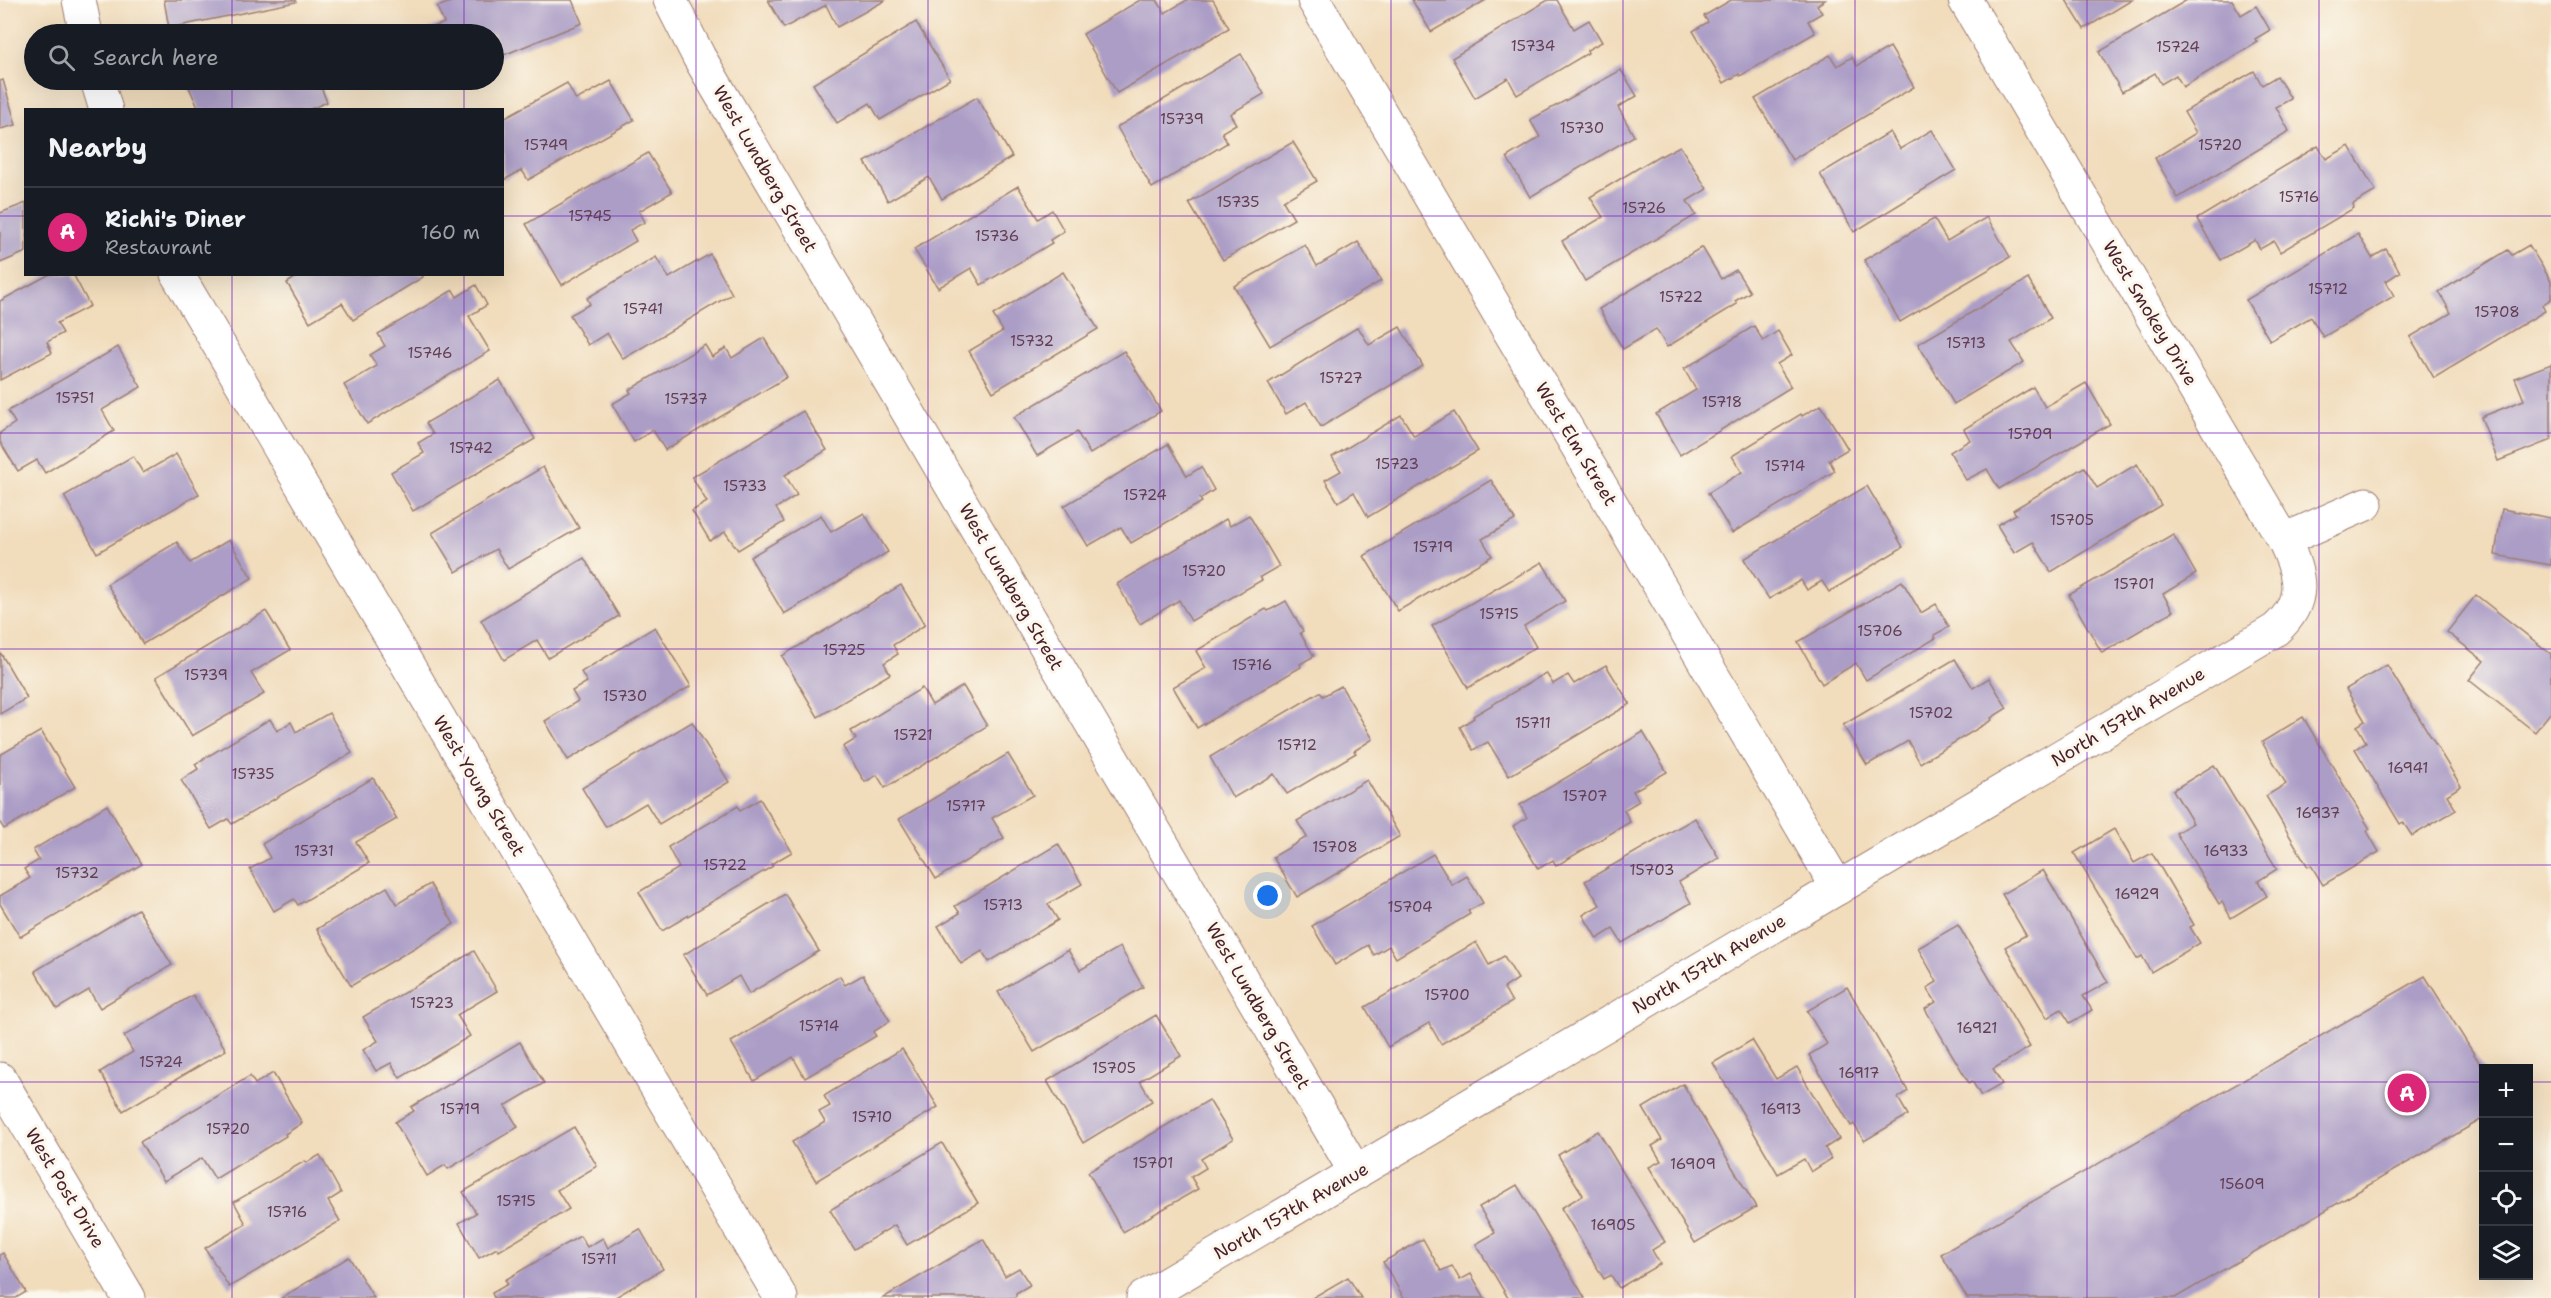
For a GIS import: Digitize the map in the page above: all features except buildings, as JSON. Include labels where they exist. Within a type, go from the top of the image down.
[{"type":"street","points":[[79,0],[84,24]]},
{"type":"street","name":"West Lundberg Street","points":[[670,0],[699,57],[1356,1173]]},
{"type":"street","name":"West Elm Street","points":[[1314,0],[1838,888]]},
{"type":"street","name":"West Smokey Drive","points":[[1965,0],[2294,560],[2298,581],[2297,601],[2288,618],[2275,630]]},
{"type":"street","points":[[100,90],[105,108]]},
{"type":"street","name":"West Young Street","points":[[178,276],[781,1298]]},
{"type":"street","points":[[2284,540],[2366,504]]},
{"type":"street","name":"North 157th Avenue","points":[[1143,1298],[2275,630]]},
{"type":"street","name":"West Post Drive","points":[[0,1079],[129,1298]]},
{"type":"place","name":"Richi's Diner","points":[[2407,1093]]}]
